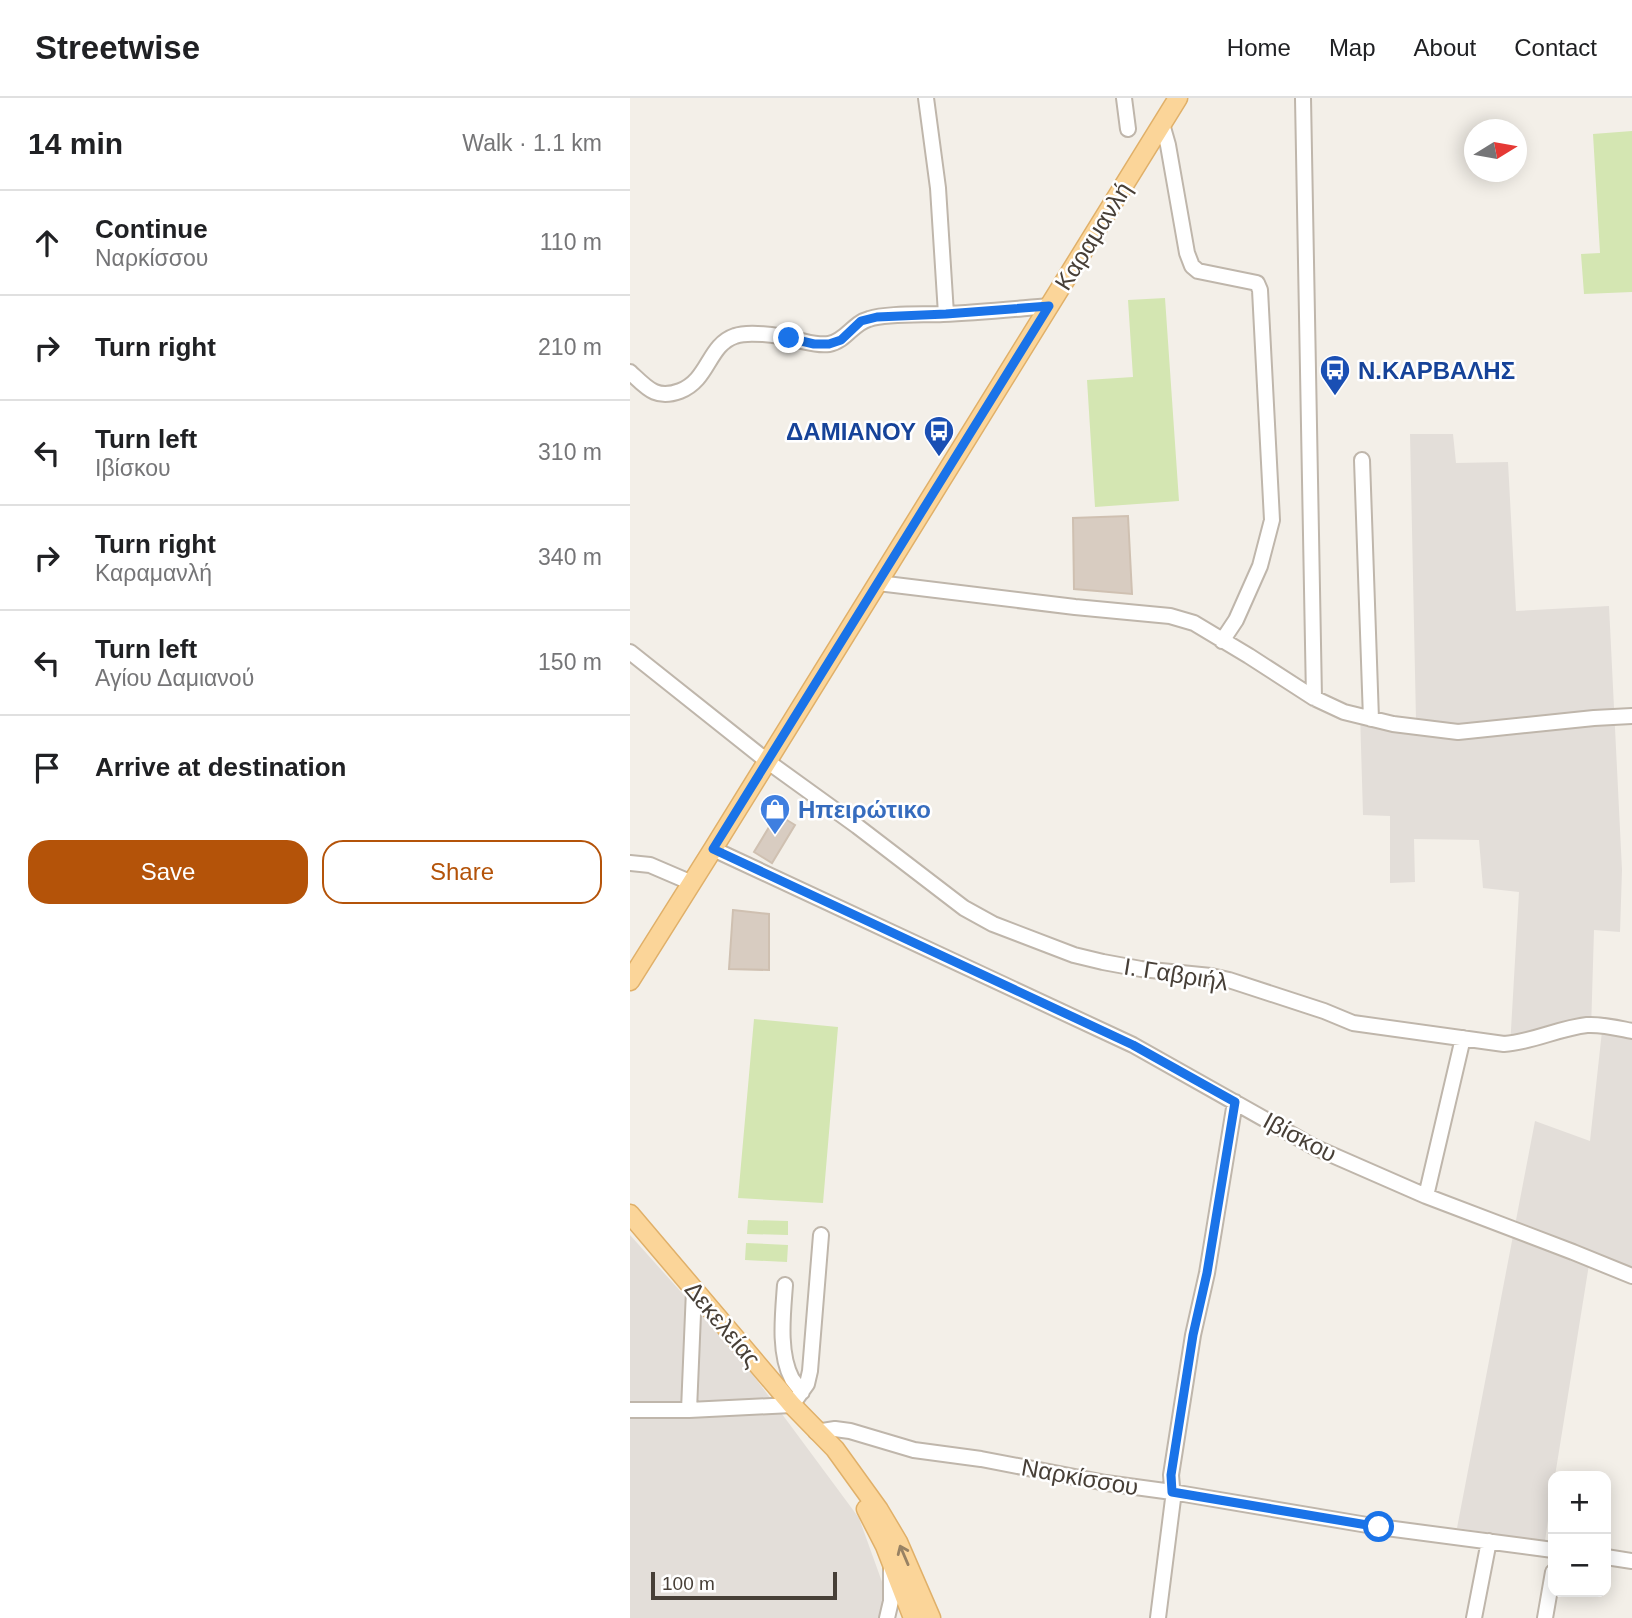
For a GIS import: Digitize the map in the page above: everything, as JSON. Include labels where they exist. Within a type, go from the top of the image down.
[{"type":"main road","name":"Καραμανλή","points":[[630,981],[1178,98]]},
{"type":"main road","name":"Δεκελείας","points":[[630,1214],[694,1290],[797,1399],[829,1454],[869,1513],[913,1618]]},
{"type":"main road","name":"Δεκελείας","points":[[816,1432],[835,1449],[879,1510],[898,1542],[931,1618]]},
{"type":"street","points":[[926,98],[938,188],[946,314]]},
{"type":"street","points":[[1124,98],[1128,129]]},
{"type":"street","points":[[1303,98],[1314,698]]},
{"type":"street","points":[[1162,124],[1187,253],[1192,266],[1198,271],[1256,283],[1260,290],[1272,520],[1260,566],[1236,620],[1222,641]]},
{"type":"street","points":[[630,372],[651,391],[670,395],[686,389],[700,377],[714,352],[724,341],[743,333],[829,344],[841,340],[861,321],[868,319],[1049,306]]},
{"type":"street","points":[[1362,460],[1371,719]]},
{"type":"street","points":[[878,583],[1170,616],[1194,623],[1314,698],[1344,712],[1392,724],[1458,732],[1632,716]]},
{"type":"street","name":"Ι. Γαβριήλ","points":[[630,652],[767,761],[857,825],[964,908],[993,924],[1033,940],[1074,955],[1129,967],[1229,980],[1353,1023],[1504,1044],[1521,1043],[1569,1028],[1589,1025],[1632,1031]]},
{"type":"street","name":"Ιβίσκου","points":[[713,849],[1133,1045],[1314,1147],[1426,1196],[1632,1276]]},
{"type":"street","points":[[630,863],[650,865],[692,883]]},
{"type":"street","points":[[1426,1196],[1464,1038]]},
{"type":"street","points":[[1158,1618],[1173,1499],[1171,1475],[1191,1346],[1207,1273],[1235,1102]]},
{"type":"street","points":[[797,1399],[807,1384],[810,1371],[821,1235]]},
{"type":"street","points":[[785,1285],[783,1330],[786,1364],[797,1399]]},
{"type":"street","points":[[689,1410],[694,1290]]},
{"type":"street","points":[[630,1410],[689,1410],[797,1399]]},
{"type":"street","name":"Ναρκίσσου","points":[[816,1432],[835,1429],[850,1431],[914,1450],[981,1459],[1106,1483],[1379,1527],[1548,1549]]},
{"type":"street","points":[[1474,1618],[1489,1541]]},
{"type":"street","points":[[1611,1558],[1632,1561]]},
{"type":"street","points":[[887,1618],[891,1601],[891,1563]]},
{"type":"street","points":[[1545,1618],[1549,1597]]},
{"type":"shaded area","points":[[1410,434],[1453,434],[1456,463],[1508,462],[1516,611],[1609,606],[1622,870],[1620,932],[1594,930],[1591,1031],[1571,1033],[1536,1045],[1510,1047],[1519,892],[1483,888],[1479,840],[1414,839],[1415,882],[1390,883],[1390,816],[1363,815],[1360,712],[1416,720]]},
{"type":"shaded area","points":[[1602,1031],[1632,1036],[1632,1268],[1591,1252],[1556,1471],[1548,1471],[1548,1520],[1545,1541],[1457,1528],[1535,1121],[1590,1141]]},
{"type":"shaded area","points":[[630,1235],[742,1360],[859,1518],[895,1618],[630,1618]]},
{"type":"green space","points":[[1632,131],[1632,292],[1584,294],[1581,254],[1600,253],[1593,134]]},
{"type":"green space","points":[[1165,298],[1179,501],[1095,507],[1087,380],[1133,377],[1128,300]]},
{"type":"green space","points":[[754,1019],[838,1027],[823,1203],[738,1198]]},
{"type":"green space","points":[[748,1220],[788,1221],[788,1235],[747,1234]]},
{"type":"green space","points":[[746,1243],[788,1245],[787,1262],[745,1260]]},
{"type":"building","points":[[1128,516],[1132,594],[1074,589],[1073,518]]},
{"type":"building","points":[[777,814],[795,825],[772,863],[754,852]]},
{"type":"building","points":[[733,910],[769,914],[769,970],[729,969]]},
{"type":"place","name":"Ν.ΚΑΡΒΑΛΗΣ","points":[[1335,397]]},
{"type":"place","name":"ΔΑΜΙΑΝΟΥ","points":[[939,458]]},
{"type":"place","name":"Ηπειρώτικο","points":[[775,836]]},
{"type":"route","points":[[789,338],[814,344],[829,344],[841,340],[861,321],[877,317],[1049,306],[713,849],[1078,1018],[1133,1045],[1235,1102],[1207,1273],[1193,1335],[1171,1475],[1172,1492],[1379,1527]]}]
